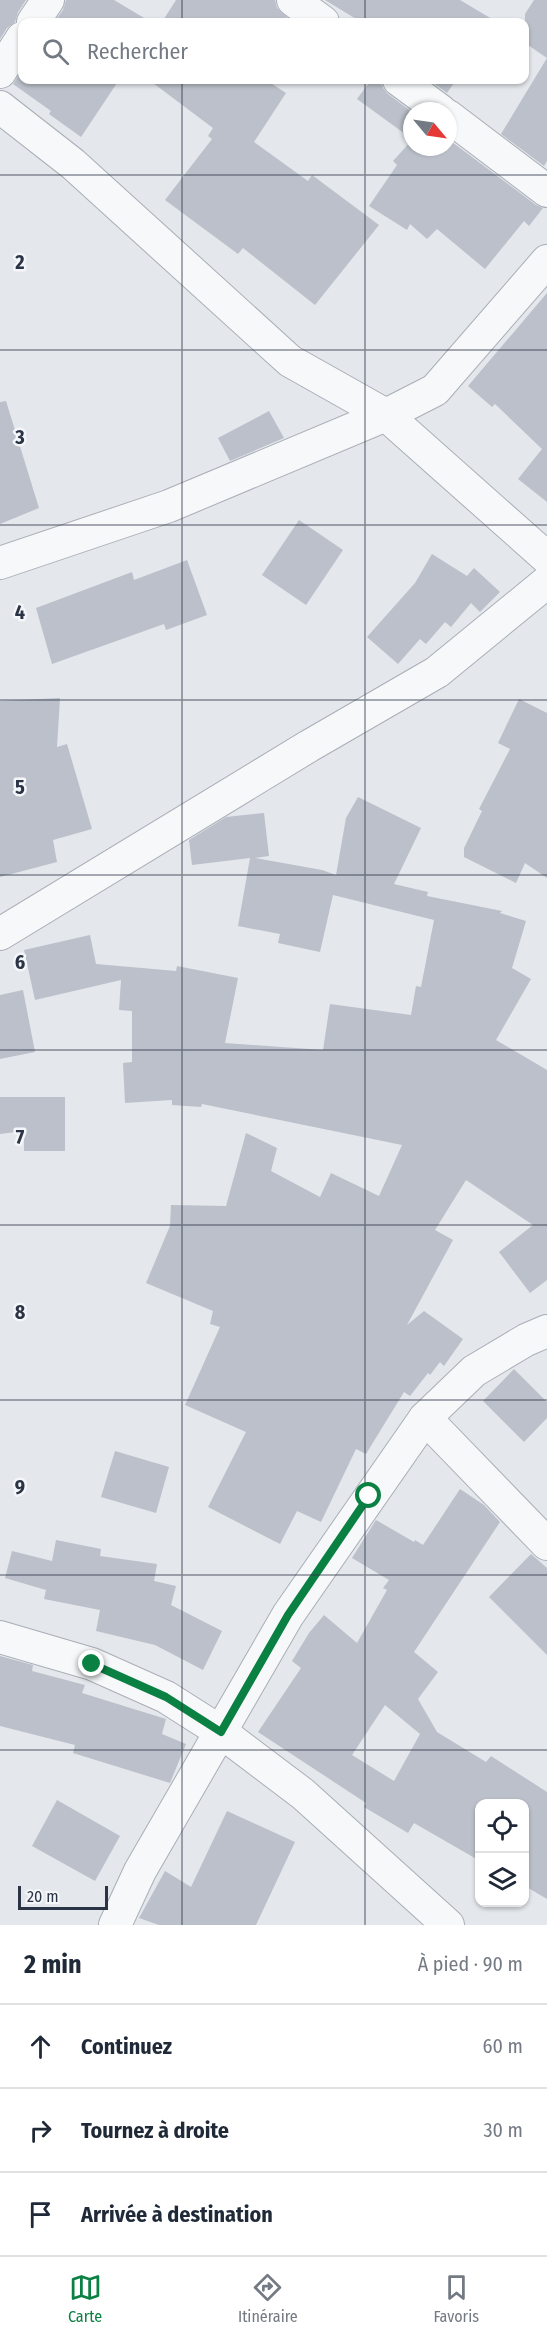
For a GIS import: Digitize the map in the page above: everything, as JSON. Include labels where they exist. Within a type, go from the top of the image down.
[{"type":"street","points":[[36,18],[48,0]]},
{"type":"street","points":[[293,0],[318,18]]},
{"type":"street","points":[[0,72],[18,44]]},
{"type":"street","points":[[404,84],[429,102]]},
{"type":"street","points":[[0,107],[73,164],[290,361],[386,415],[547,558]]},
{"type":"street","points":[[457,123],[547,191]]},
{"type":"street","points":[[0,563],[169,506],[386,415],[435,390],[547,261]]},
{"type":"street","points":[[0,934],[268,770],[436,672],[547,582]]},
{"type":"street","points":[[114,1925],[140,1871],[288,1615],[424,1418],[474,1371],[526,1340],[547,1331]]},
{"type":"street","points":[[424,1418],[547,1544]]},
{"type":"street","points":[[0,1637],[92,1664],[166,1697],[221,1732],[303,1794],[448,1925]]},
{"type":"building","points":[[0,0],[26,0],[15,22],[7,28],[0,39]]},
{"type":"building","points":[[66,0],[114,0],[144,18],[57,18]]},
{"type":"building","points":[[176,0],[275,0],[277,8],[288,18],[165,18]]},
{"type":"building","points":[[325,0],[460,0],[490,18],[354,18]]},
{"type":"building","points":[[534,0],[547,0],[547,58],[529,46],[529,18],[525,18]]},
{"type":"building","points":[[547,58],[547,161],[544,166],[501,134]]},
{"type":"building","points":[[18,76],[18,84],[116,84],[81,137],[49,114],[51,111],[13,84]]},
{"type":"building","points":[[154,84],[272,84],[286,93],[254,142],[308,181],[312,175],[379,225],[315,305],[243,248],[238,254],[165,200],[212,139],[208,136],[213,128]]},
{"type":"building","points":[[368,84],[382,84],[388,94],[403,105],[403,132],[357,99]]},
{"type":"building","points":[[435,84],[453,84],[447,93]]},
{"type":"building","points":[[457,146],[543,208],[529,226],[524,221],[485,269],[437,229],[427,239],[410,224],[407,230],[369,206],[397,165],[393,161],[403,150],[403,156],[457,156]]},
{"type":"building","points":[[547,293],[547,502],[518,479],[542,449],[495,404],[492,407],[468,386]]},
{"type":"building","points":[[6,401],[39,508],[0,524],[0,402]]},
{"type":"building","points":[[269,411],[284,438],[230,461],[218,438]]},
{"type":"building","points":[[299,520],[343,550],[306,605],[262,575]]},
{"type":"building","points":[[432,554],[467,576],[474,568],[500,592],[480,612],[471,603],[451,627],[445,622],[426,644],[420,639],[398,664],[367,637],[415,583]]},
{"type":"building","points":[[187,560],[207,615],[166,630],[164,624],[52,664],[36,608],[132,572],[134,580]]},
{"type":"building","points":[[60,698],[57,747],[67,744],[92,829],[53,840],[57,862],[0,877],[0,701]]},
{"type":"building","points":[[519,699],[547,713],[547,878],[525,863],[516,883],[464,857],[464,848],[482,811],[479,809],[510,749],[498,743]]},
{"type":"building","points":[[358,797],[421,828],[394,884],[428,892],[427,896],[502,911],[500,913],[526,921],[512,968],[531,979],[496,1040],[547,1070],[547,1280],[530,1293],[499,1252],[533,1225],[466,1180],[435,1230],[453,1240],[407,1325],[424,1311],[463,1339],[444,1366],[440,1362],[410,1396],[404,1392],[366,1454],[356,1449],[321,1522],[297,1511],[280,1544],[208,1507],[246,1432],[185,1405],[220,1327],[210,1324],[213,1311],[146,1283],[170,1226],[171,1205],[226,1206],[246,1133],[277,1148],[271,1171],[320,1197],[331,1173],[379,1196],[402,1145],[202,1104],[201,1107],[172,1105],[172,1100],[125,1103],[123,1063],[132,1062],[132,1011],[119,1010],[121,980],[35,1000],[24,950],[90,935],[96,964],[176,971],[177,966],[238,978],[225,1043],[323,1050],[330,1004],[411,1015],[416,986],[421,987],[434,920],[333,895],[320,952],[278,943],[280,934],[238,926],[250,858],[192,865],[189,840],[226,817],[264,813],[269,856],[255,858],[322,870],[336,875],[346,818]]},
{"type":"building","points":[[23,990],[35,1052],[0,1059],[0,995]]},
{"type":"building","points":[[0,1097],[65,1097],[65,1151],[24,1151],[24,1131],[0,1134]]},
{"type":"building","points":[[514,1369],[547,1402],[547,1418],[524,1442],[483,1401]]},
{"type":"building","points":[[115,1451],[169,1467],[156,1513],[101,1497]]},
{"type":"building","points":[[460,1489],[484,1505],[500,1522],[414,1652],[438,1672],[418,1699],[437,1732],[486,1762],[491,1756],[547,1792],[547,1899],[529,1888],[529,1799],[475,1799],[475,1858],[414,1823],[408,1833],[364,1807],[366,1803],[258,1732],[301,1668],[292,1661],[309,1633],[324,1615],[357,1643],[387,1590],[383,1588],[389,1580],[352,1558],[376,1520],[414,1542],[415,1540],[423,1545]],"holes":[[[385,1705],[420,1734],[394,1781],[352,1755]]]},
{"type":"building","points":[[56,1540],[101,1549],[100,1556],[157,1564],[154,1581],[176,1586],[171,1605],[222,1631],[203,1670],[155,1645],[96,1631],[100,1610],[44,1599],[46,1590],[5,1578],[12,1551],[52,1561]]},
{"type":"building","points":[[531,1554],[547,1568],[547,1655],[489,1597]]},
{"type":"building","points":[[0,1656],[33,1665],[32,1671],[85,1685],[82,1693],[166,1719],[162,1734],[186,1744],[170,1783],[73,1753],[75,1745],[0,1726]]},
{"type":"building","points":[[57,1800],[120,1836],[95,1881],[32,1846]]},
{"type":"building","points":[[227,1811],[295,1842],[256,1925],[159,1925],[139,1918],[165,1871],[191,1887]]},
{"type":"route","points":[[92,1664],[166,1697],[221,1732],[288,1615],[369,1496]]}]
